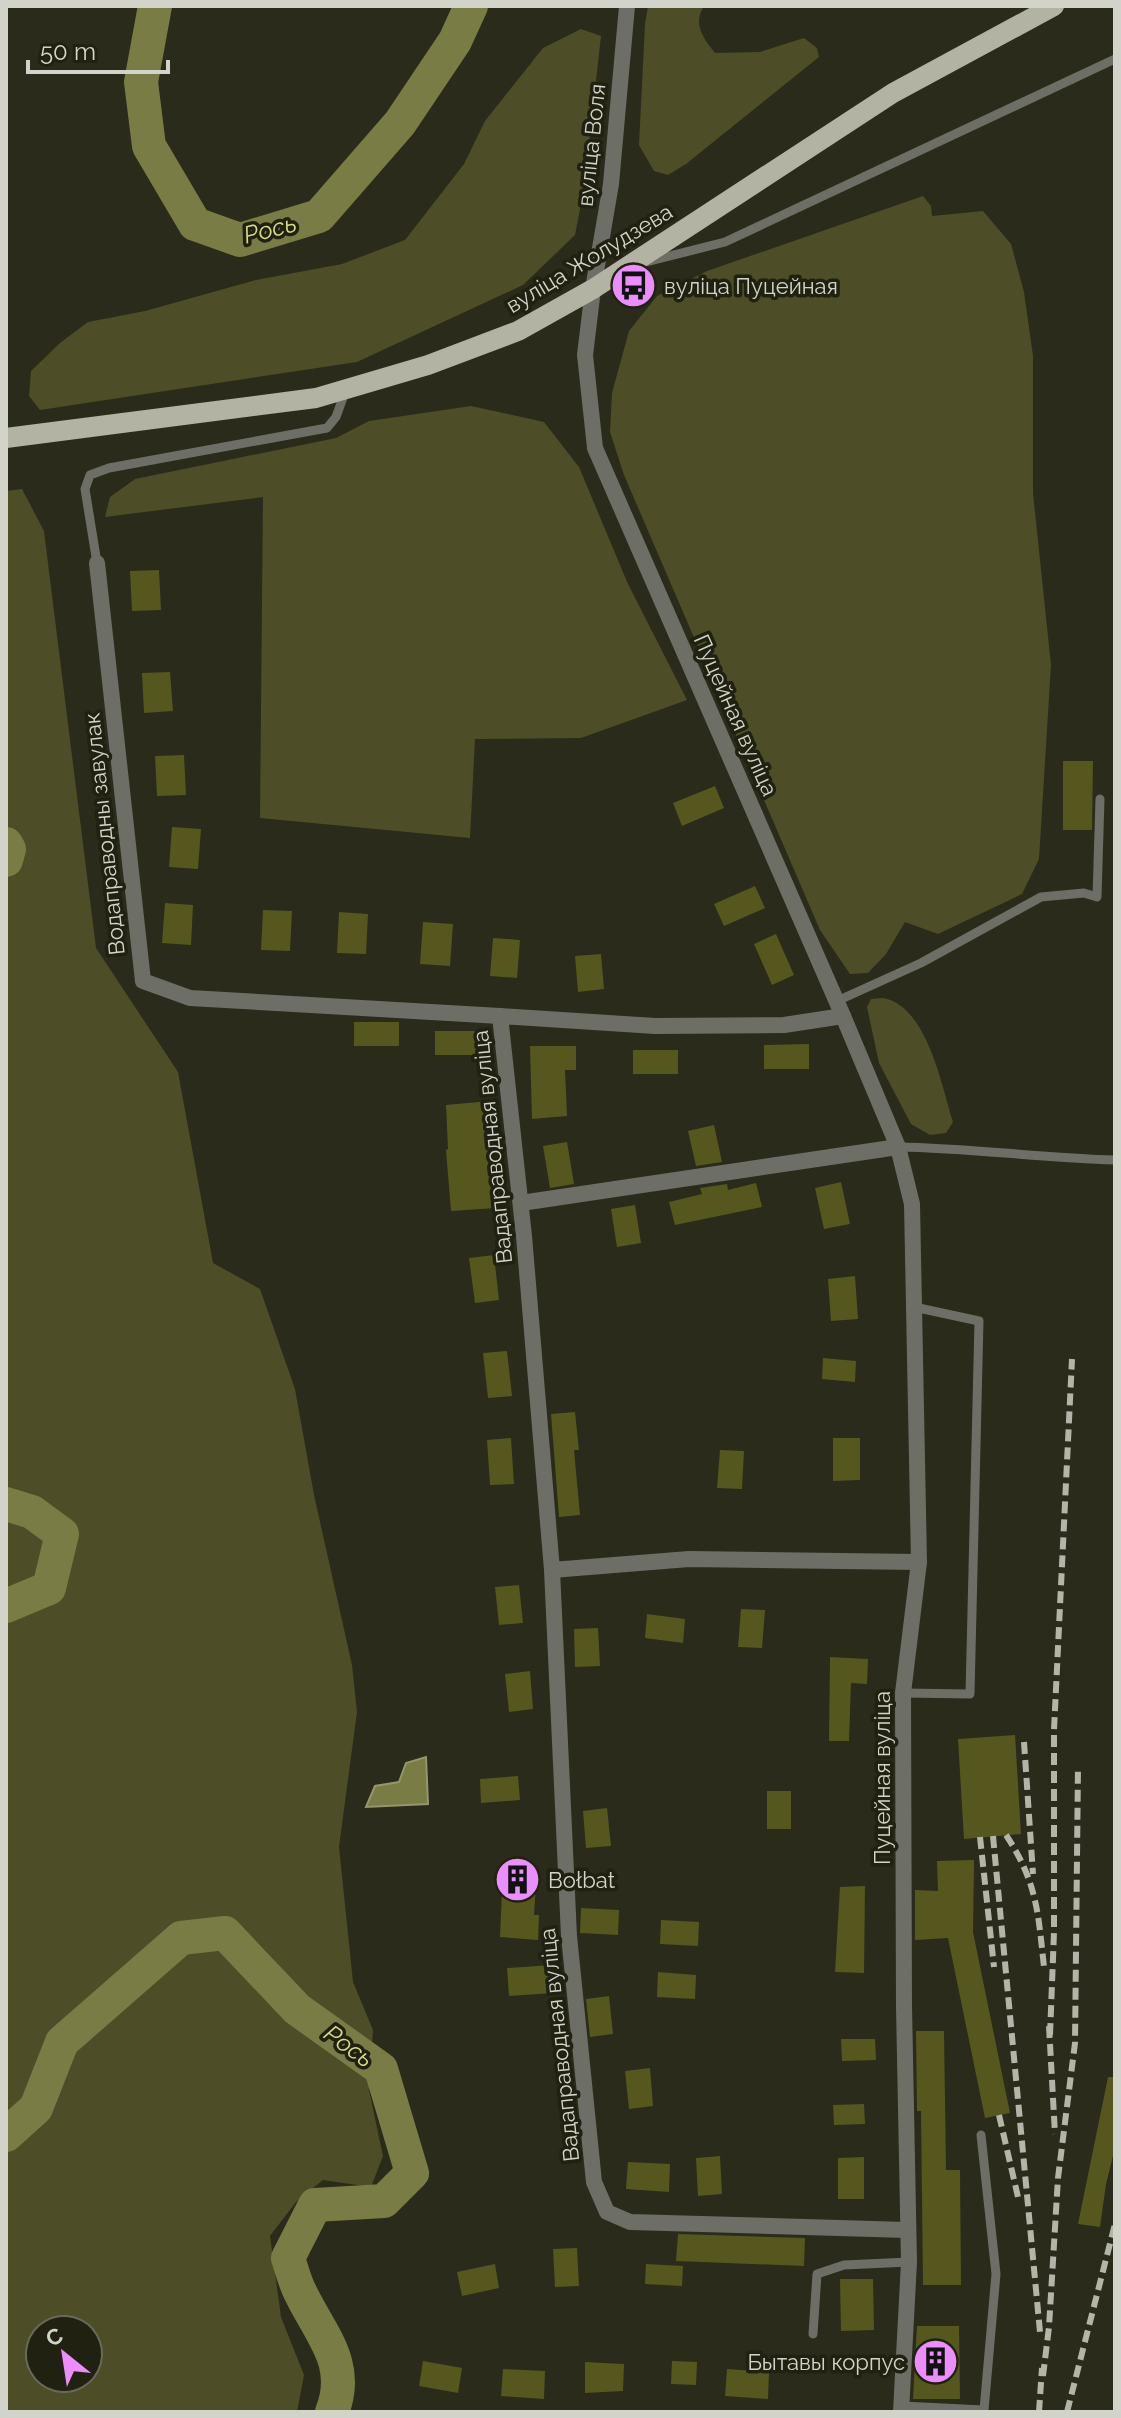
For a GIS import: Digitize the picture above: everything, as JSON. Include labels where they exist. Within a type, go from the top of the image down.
[{"type":"main road","name":"вуліца Жолудзева","points":[[11,438],[316,398],[428,365],[518,331],[593,289],[893,93],[1054,6]]},
{"type":"street","name":"вуліца Воля","points":[[593,289],[611,184],[627,6]]},
{"type":"street","name":"Пуцейная вуліца","points":[[593,289],[585,355],[595,448],[840,1008],[898,1147],[912,1204],[919,1562],[903,1693],[909,2262],[902,2409]]},
{"type":"street","name":"Водаправодны завулак","points":[[97,563],[143,981],[190,998],[500,1016]]},
{"type":"street","name":"Вадаправодная вуліца","points":[[840,1008],[784,1025],[655,1026],[500,1016],[521,1203],[552,1570],[569,1936],[594,2182],[607,2212],[630,2222],[907,2230]]},
{"type":"street","points":[[521,1203],[898,1147]]},
{"type":"street","points":[[552,1570],[689,1559],[919,1562]]},
{"type":"lane","points":[[625,268],[725,242],[1115,59]]},
{"type":"lane","points":[[97,563],[85,489],[90,475],[109,468],[327,428],[336,417],[346,390]]},
{"type":"lane","points":[[840,1008],[1041,897],[1084,893],[1097,897],[1100,799]]},
{"type":"lane","points":[[898,1147],[1115,1160]]},
{"type":"lane","points":[[903,1693],[970,1694],[979,1321],[914,1307]]},
{"type":"lane","points":[[902,2409],[984,2410],[996,2274],[981,2135]]},
{"type":"lane","points":[[813,2334],[817,2274],[844,2265],[909,2262]]},
{"type":"shaded area","points":[[648,6],[704,6],[699,25],[715,53],[760,52],[804,38],[817,48],[819,57],[686,164],[668,175],[654,171],[639,145]]},
{"type":"shaded area","points":[[581,29],[601,36],[584,188],[575,235],[523,285],[357,362],[40,410],[29,396],[31,371],[88,322],[145,311],[256,280],[342,264],[405,240],[464,164],[485,121],[543,48]]},
{"type":"shaded area","points":[[923,196],[931,206],[932,216],[983,211],[1011,244],[1024,292],[1033,356],[1033,493],[1051,665],[1039,859],[1022,894],[938,934],[905,922],[886,954],[868,973],[850,974],[820,930],[624,475],[610,432],[612,393],[629,331],[657,296],[707,271]]},
{"type":"shaded area","points":[[471,406],[544,422],[579,467],[628,584],[687,700],[581,738],[475,739],[470,838],[260,818],[263,497],[105,517],[110,497],[135,479],[336,438],[369,421]]},
{"type":"shaded area","points":[[22,489],[44,531],[96,948],[178,1072],[213,1263],[260,1289],[295,1389],[314,1495],[352,1665],[357,1712],[339,1847],[353,1982],[373,2030],[369,2090],[383,2156],[371,2187],[323,2180],[296,2202],[270,2236],[281,2317],[304,2375],[297,2412],[6,2412],[6,491]]},
{"type":"shaded area","points":[[883,998],[898,1004],[911,1015],[930,1049],[953,1122],[946,1133],[930,1135],[911,1124],[879,1063],[867,1007],[871,999]]},
{"type":"shaded area","points":[[426,1757],[428,1804],[366,1807],[375,1786],[399,1782],[406,1763]]},
{"type":"building","points":[[159,570],[161,610],[132,611],[130,571]]},
{"type":"building","points":[[170,672],[173,711],[144,713],[142,673]]},
{"type":"building","points":[[184,755],[186,795],[157,796],[155,756]]},
{"type":"building","points":[[1063,761],[1093,761],[1092,830],[1063,830]]},
{"type":"building","points":[[715,786],[724,808],[682,826],[673,803]]},
{"type":"building","points":[[172,827],[201,829],[198,869],[169,867]]},
{"type":"building","points":[[755,886],[765,908],[724,926],[714,904]]},
{"type":"building","points":[[165,903],[193,905],[191,945],[162,943]]},
{"type":"building","points":[[263,910],[292,911],[290,951],[261,950]]},
{"type":"building","points":[[339,912],[368,914],[366,954],[337,953]]},
{"type":"building","points":[[423,922],[453,924],[450,966],[420,964]]},
{"type":"building","points":[[776,934],[794,975],[772,985],[754,944]]},
{"type":"building","points":[[493,938],[520,940],[517,978],[490,976]]},
{"type":"building","points":[[601,954],[604,989],[578,992],[575,956]]},
{"type":"building","points":[[354,1022],[399,1022],[399,1046],[354,1046]]},
{"type":"building","points":[[435,1031],[480,1031],[480,1055],[435,1055]]},
{"type":"building","points":[[809,1044],[809,1069],[764,1069],[764,1045]]},
{"type":"building","points":[[530,1046],[576,1046],[576,1070],[565,1070],[567,1116],[532,1119]]},
{"type":"building","points":[[633,1050],[678,1050],[678,1074],[633,1074]]},
{"type":"building","points":[[490,1101],[496,1208],[451,1211],[446,1105]]},
{"type":"building","points":[[714,1125],[722,1162],[696,1166],[688,1131]]},
{"type":"building","points":[[567,1142],[574,1184],[550,1188],[543,1146]]},
{"type":"building","points":[[841,1182],[850,1224],[824,1229],[815,1188]]},
{"type":"building","points":[[756,1183],[762,1207],[675,1225],[669,1202],[702,1194],[700,1188],[727,1184],[728,1190]]},
{"type":"building","points":[[635,1205],[641,1243],[617,1247],[611,1209]]},
{"type":"building","points":[[494,1255],[499,1300],[475,1303],[469,1258]]},
{"type":"building","points":[[855,1276],[858,1319],[831,1321],[828,1279]]},
{"type":"building","points":[[507,1351],[512,1396],[488,1398],[483,1353]]},
{"type":"building","points":[[823,1358],[856,1361],[855,1382],[822,1379]]},
{"type":"building","points":[[575,1412],[579,1450],[574,1450],[580,1515],[559,1517],[551,1414]]},
{"type":"building","points":[[511,1438],[514,1484],[490,1485],[487,1440]]},
{"type":"building","points":[[833,1438],[860,1438],[860,1480],[833,1481]]},
{"type":"building","points":[[720,1450],[744,1451],[742,1489],[717,1488]]},
{"type":"building","points":[[519,1585],[523,1623],[499,1625],[495,1587]]},
{"type":"building","points":[[741,1609],[765,1610],[762,1648],[738,1647]]},
{"type":"building","points":[[647,1614],[685,1619],[683,1643],[645,1638]]},
{"type":"building","points":[[598,1628],[600,1666],[575,1667],[574,1629]]},
{"type":"building","points":[[830,1657],[868,1659],[867,1684],[851,1683],[849,1741],[829,1741]]},
{"type":"building","points":[[530,1671],[533,1709],[509,1712],[505,1674]]},
{"type":"building","points":[[1015,1735],[1021,1834],[964,1839],[958,1739]]},
{"type":"building","points":[[518,1776],[520,1800],[481,1803],[480,1779]]},
{"type":"building","points":[[767,1791],[791,1791],[791,1829],[767,1829]]},
{"type":"building","points":[[607,1808],[611,1846],[586,1848],[583,1811]]},
{"type":"building","points":[[974,1860],[973,1932],[1010,2113],[985,2118],[948,1938],[915,1940],[915,1890],[938,1891],[937,1861]]},
{"type":"building","points":[[499,1866],[537,1869],[534,1915],[539,1915],[538,1940],[500,1937],[502,1891],[498,1891]]},
{"type":"building","points":[[865,1886],[864,1973],[835,1972],[840,1887]]},
{"type":"building","points":[[581,1908],[619,1910],[618,1935],[580,1933]]},
{"type":"building","points":[[661,1920],[699,1922],[698,1946],[660,1944]]},
{"type":"building","points":[[552,1965],[553,1993],[509,1996],[507,1968]]},
{"type":"building","points":[[658,1972],[696,1975],[695,1999],[657,1997]]},
{"type":"building","points":[[609,1996],[613,2034],[590,2037],[586,1999]]},
{"type":"building","points":[[916,2031],[944,2031],[946,2170],[960,2170],[961,2285],[923,2285],[921,2111],[917,2111]]},
{"type":"building","points":[[841,2039],[875,2039],[876,2060],[842,2061]]},
{"type":"building","points":[[650,2068],[653,2106],[629,2109],[625,2071]]},
{"type":"building","points":[[1108,2077],[1115,2077],[1115,2148],[1100,2227],[1078,2224]]},
{"type":"building","points":[[864,2104],[865,2124],[834,2125],[833,2105]]},
{"type":"building","points":[[720,2156],[722,2194],[698,2196],[696,2158]]},
{"type":"building","points":[[864,2157],[864,2199],[838,2199],[838,2158]]},
{"type":"building","points":[[628,2162],[670,2164],[669,2192],[626,2189]]},
{"type":"building","points":[[678,2234],[805,2238],[804,2266],[676,2261]]},
{"type":"building","points":[[577,2248],[579,2286],[555,2287],[553,2249]]},
{"type":"building","points":[[495,2264],[499,2288],[462,2296],[457,2272]]},
{"type":"building","points":[[646,2264],[683,2266],[682,2286],[645,2284]]},
{"type":"building","points":[[840,2279],[873,2279],[874,2330],[841,2331]]},
{"type":"building","name":"Бытавы корпус","points":[[917,2326],[959,2326],[960,2399],[913,2399]]},
{"type":"building","points":[[423,2361],[462,2368],[458,2393],[419,2386]]},
{"type":"building","points":[[672,2361],[697,2362],[696,2385],[671,2384]]},
{"type":"building","points":[[585,2362],[624,2364],[623,2391],[585,2393]]},
{"type":"building","points":[[503,2369],[545,2371],[544,2399],[501,2396]]},
{"type":"building","points":[[727,2369],[769,2372],[768,2399],[725,2396]]},
{"type":"waterway","name":"Рось","points":[[155,6],[141,82],[149,146],[195,224],[240,240],[319,216],[400,123],[455,41],[471,6]]},
{"type":"waterway","name":"Рось","points":[[6,844],[9,849],[6,860]]},
{"type":"waterway","name":"Рось","points":[[6,1504],[32,1512],[62,1534],[49,1588],[6,1606]]},
{"type":"waterway","name":"Рось","points":[[6,2135],[36,2108],[62,2042],[181,1938],[225,1933],[297,2009],[381,2069],[412,2173],[384,2201],[315,2205],[288,2258],[299,2290],[336,2364],[337,2395],[332,2412]]},
{"type":"railway","points":[[1050,2035],[1054,1932],[1054,1730],[1072,1359]]},
{"type":"railway","points":[[1024,1742],[1033,1874]]},
{"type":"railway","points":[[1043,2376],[1058,2178],[1075,2043],[1078,1766]]},
{"type":"railway","points":[[1006,1835],[1030,1883],[1038,1913],[1044,1967]]},
{"type":"railway","points":[[993,1836],[1040,2332]]},
{"type":"railway","points":[[980,1837],[994,1967]]},
{"type":"railway","points":[[1049,2026],[1055,2134]]},
{"type":"railway","points":[[999,2115],[1018,2197]]},
{"type":"railway","points":[[1067,2412],[1115,2224]]},
{"type":"railway","points":[[1039,2412],[1042,2368]]},
{"type":"place","name":"вуліца Пуцейная","points":[[633,286]]},
{"type":"place","name":"Bołbat","points":[[517,1880]]},
{"type":"place","name":"Бытавы корпус","points":[[936,2362]]}]
